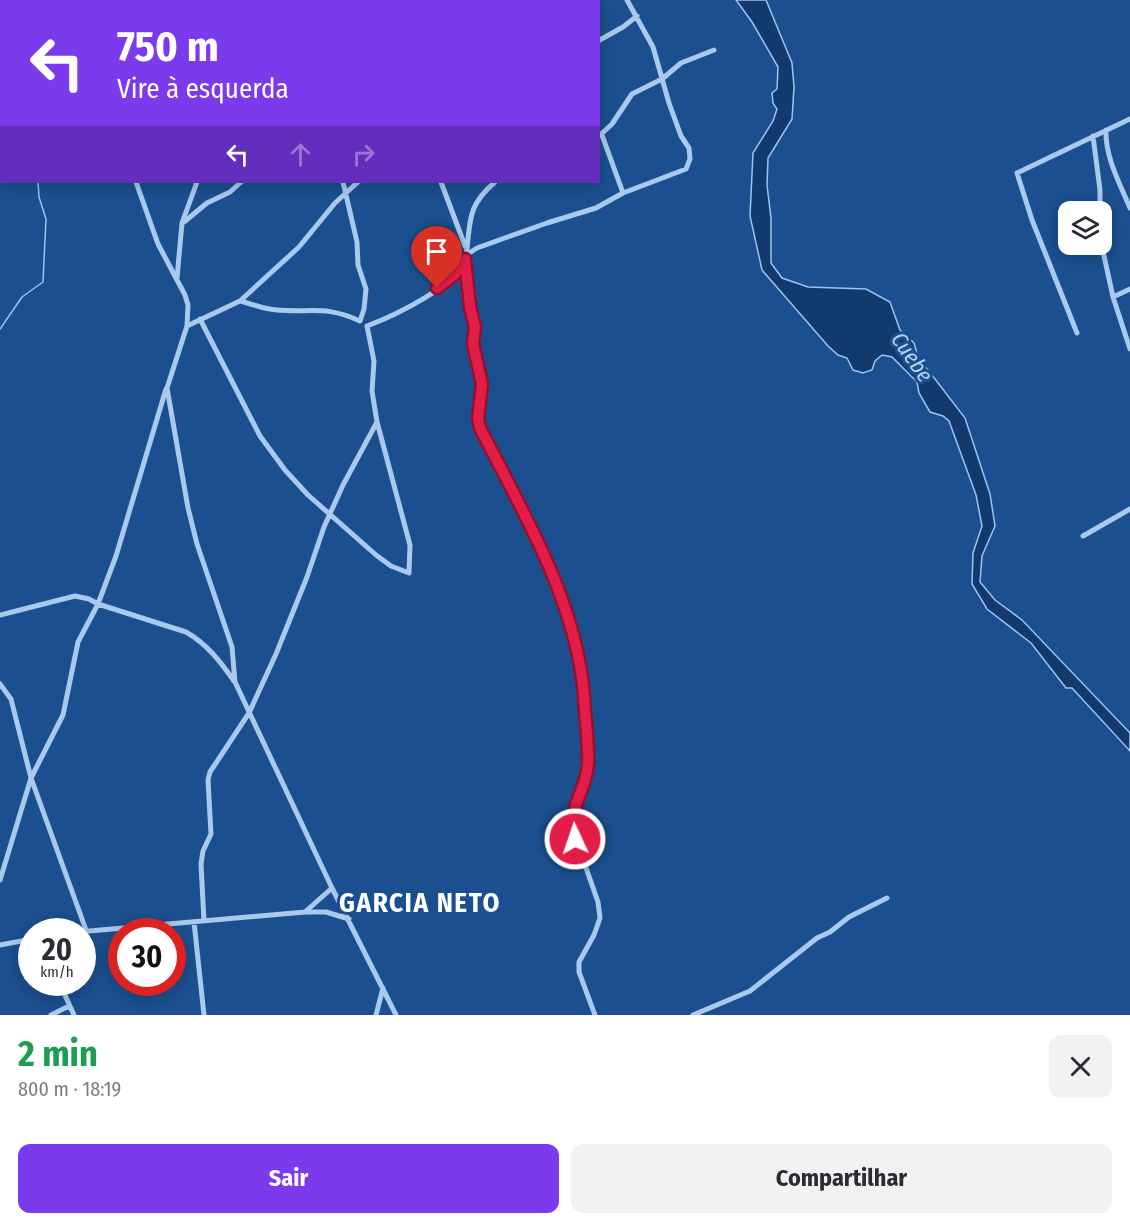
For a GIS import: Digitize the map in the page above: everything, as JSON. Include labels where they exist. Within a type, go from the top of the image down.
[{"type":"street","points":[[367,326],[405,310],[424,298],[450,278],[466,257],[477,249],[596,208],[623,193],[681,172],[688,164],[689,148],[678,127],[653,47],[627,0]]},
{"type":"street","points":[[600,40],[637,16]]},
{"type":"street","points":[[623,193],[600,136],[632,94],[662,79],[681,63],[714,50]]},
{"type":"street","points":[[1077,333],[1016,176],[1019,171],[1128,122]]},
{"type":"street","points":[[1106,130],[1107,146],[1130,208]]},
{"type":"street","points":[[1093,136],[1100,201]]},
{"type":"street","points":[[0,880],[31,778],[63,715],[78,642],[98,604],[116,556],[187,326],[188,305],[158,244],[136,183]]},
{"type":"street","points":[[177,280],[182,223],[197,183]]},
{"type":"street","points":[[182,223],[207,203],[230,192],[240,183]]},
{"type":"street","points":[[343,183],[357,242],[358,265],[366,289],[360,321]]},
{"type":"street","points":[[187,326],[240,301],[292,254],[334,202],[357,183]]},
{"type":"street","points":[[441,183],[465,248],[470,307],[475,327],[473,344],[482,384],[478,419],[480,428],[555,582],[575,640],[582,677],[588,766],[571,825],[598,902],[600,918],[594,935],[579,962],[579,972],[595,1015]]},
{"type":"street","points":[[465,248],[473,208],[479,196],[494,183]]},
{"type":"street","points":[[1104,255],[1113,297],[1130,349]]},
{"type":"street","points":[[1113,297],[1130,289]]},
{"type":"street","points":[[200,319],[248,414],[271,453],[308,495],[376,555],[391,566],[410,572],[411,545],[377,422],[372,391],[374,361],[367,326],[335,311],[278,310],[240,301]]},
{"type":"street","points":[[166,388],[188,508],[197,544],[232,647],[235,682]]},
{"type":"street","points":[[204,921],[201,864],[203,850],[211,834],[208,780],[216,762],[249,713],[280,643],[330,513],[377,422]]},
{"type":"street","points":[[1083,536],[1130,509]]},
{"type":"street","points":[[0,615],[75,597],[89,599],[98,604],[186,632],[198,639],[217,657],[235,682],[332,888],[396,1015]]},
{"type":"street","points":[[0,684],[11,699],[31,778],[82,918]]},
{"type":"street","points":[[304,912],[332,888]]},
{"type":"street","points":[[693,1015],[750,991],[817,938],[830,932],[849,917],[886,898]]},
{"type":"street","points":[[96,929],[304,912],[326,912],[349,919]]},
{"type":"street","points":[[194,922],[204,1015]]},
{"type":"street","points":[[0,945],[18,942]]},
{"type":"street","points":[[376,1015],[382,988]]},
{"type":"street","points":[[65,996],[74,1015]]},
{"type":"street","points":[[51,1015],[69,1006]]},
{"type":"water","name":"Cuebe","points":[[736,0],[766,0],[792,63],[794,87],[792,119],[768,158],[771,263],[782,278],[808,287],[866,289],[890,302],[900,330],[914,343],[918,357],[965,418],[990,494],[995,526],[982,556],[980,582],[995,600],[1022,620],[1130,733],[1130,751],[1072,688],[1066,688],[1031,643],[987,609],[972,584],[973,553],[982,526],[976,495],[949,421],[943,416],[930,412],[919,393],[917,382],[892,357],[882,355],[875,361],[872,370],[863,373],[853,370],[847,358],[838,355],[828,346],[762,270],[750,216],[753,153],[773,121],[777,109],[773,103],[772,93],[777,89],[778,67],[752,22]]},
{"type":"waterway","points":[[0,329],[22,297],[43,282],[46,219],[39,197],[38,183]]},
{"type":"district","name":"GARCIA NETO","points":[[420,903]]},
{"type":"route","points":[[437,288],[455,274],[465,259],[470,307],[475,327],[473,344],[482,384],[478,419],[480,428],[555,582],[575,640],[582,677],[588,766],[572,813],[571,825],[575,839]]}]
